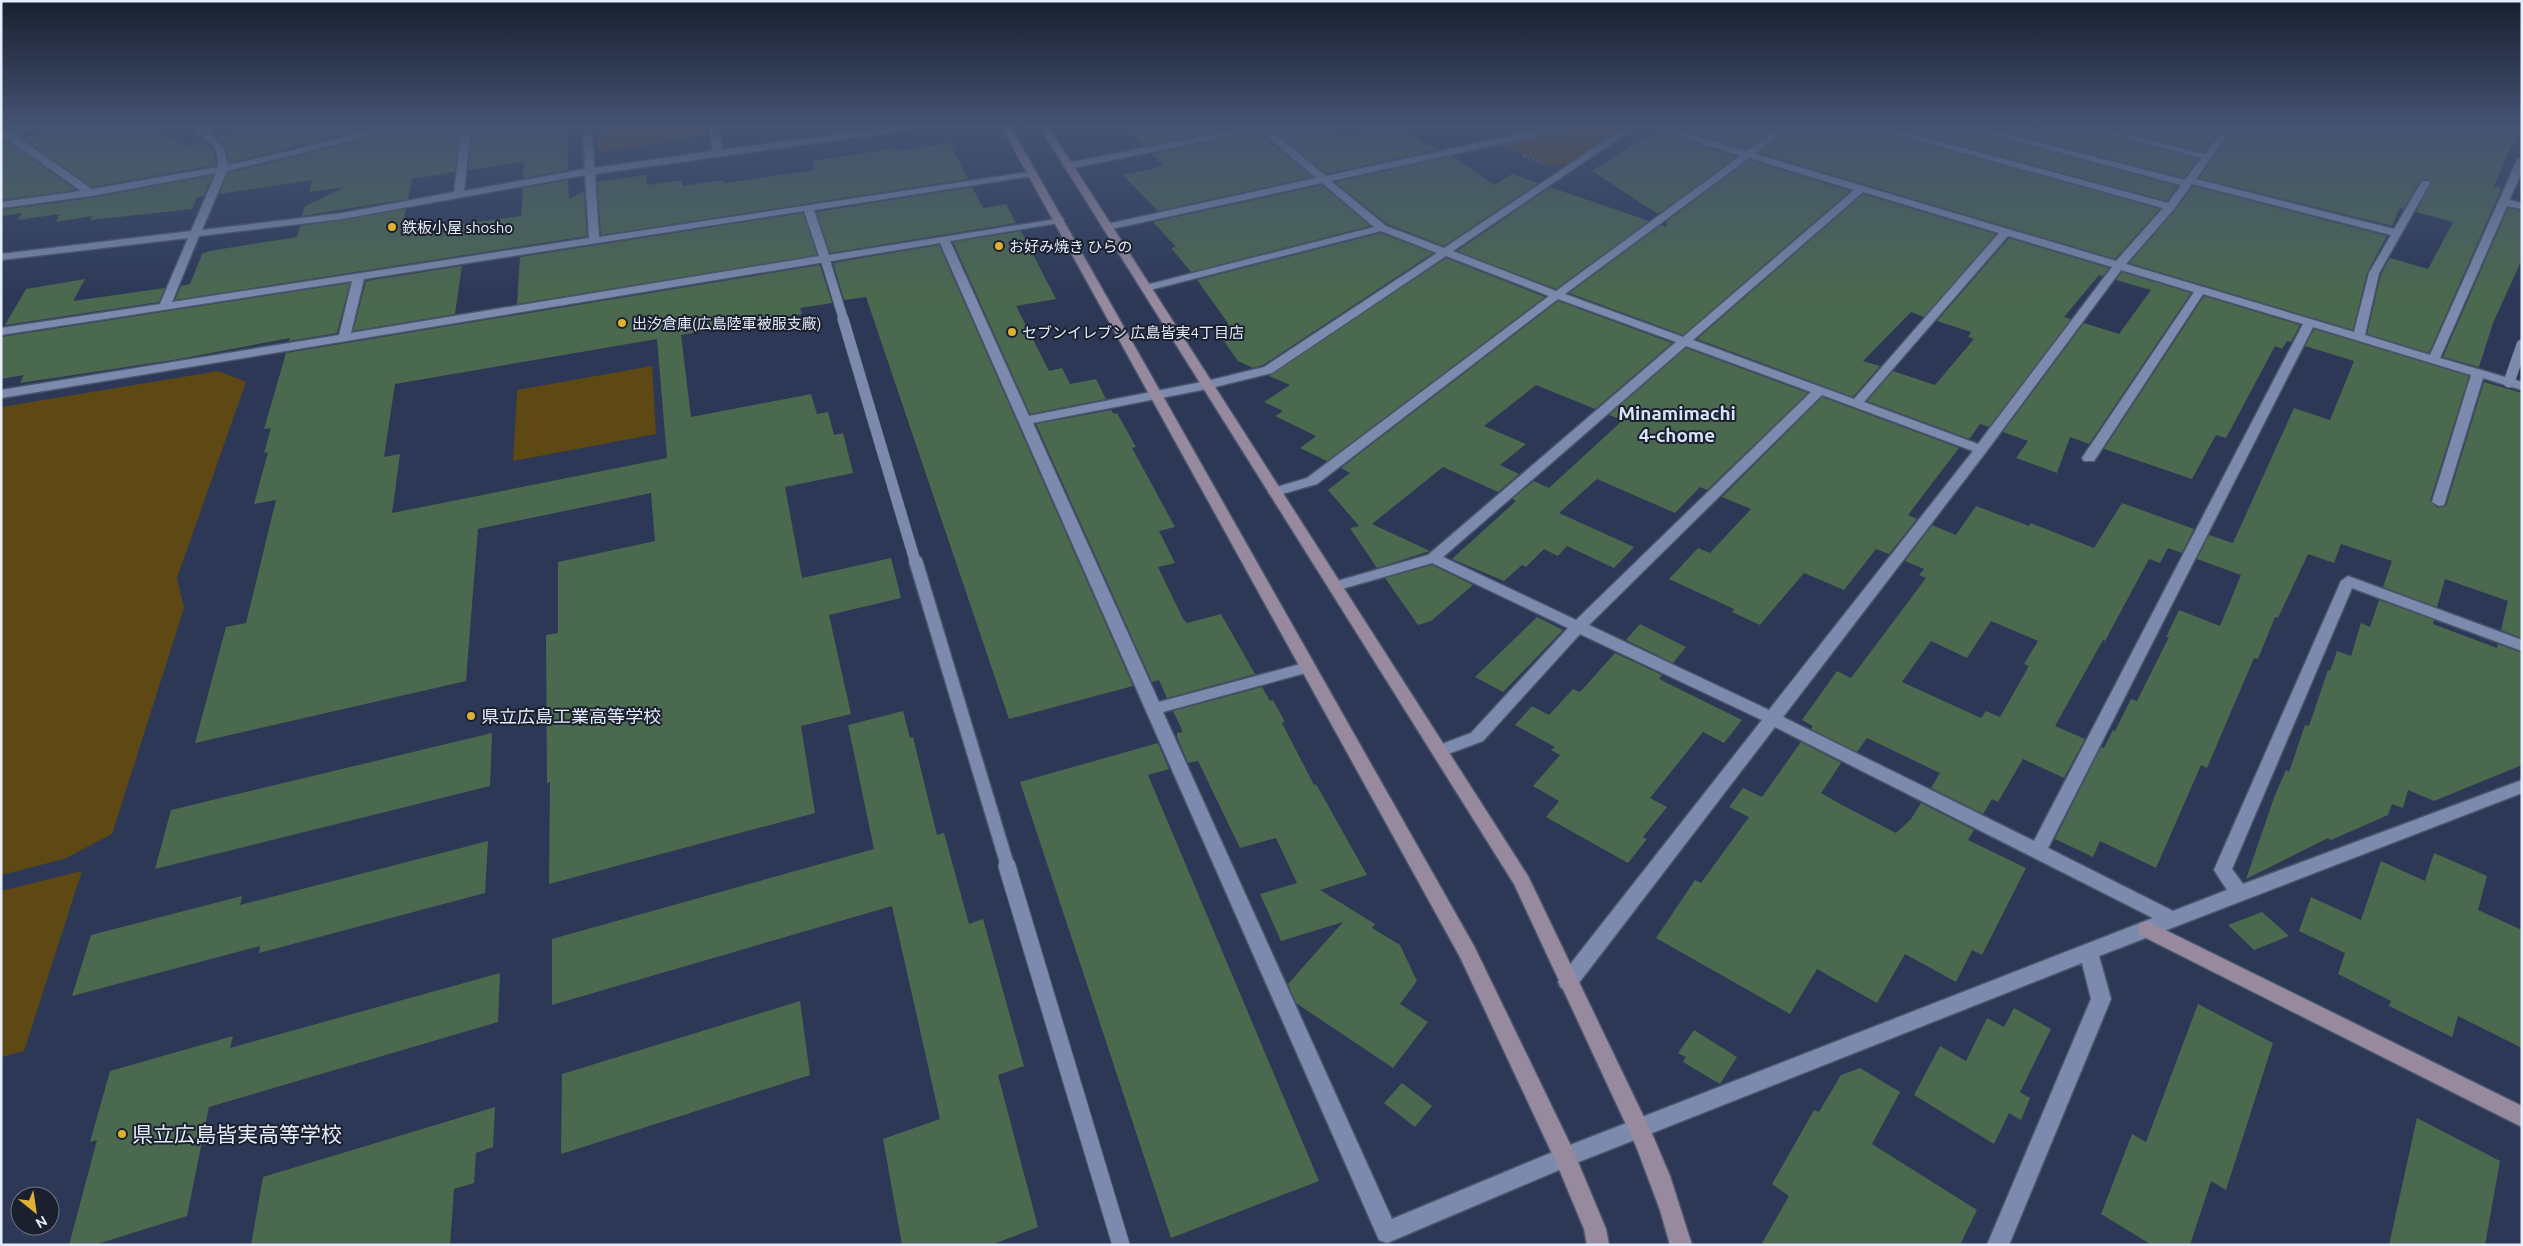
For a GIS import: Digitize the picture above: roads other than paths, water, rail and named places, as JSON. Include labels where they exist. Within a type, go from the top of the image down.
[{"type":"street","points":[[78,184],[91,193]]},
{"type":"street","points":[[1,205],[142,184]]},
{"type":"street","points":[[164,306],[217,184]]},
{"type":"street","points":[[459,194],[460,184]]},
{"type":"street","points":[[1,257],[342,216],[518,184]]},
{"type":"street","points":[[591,184],[594,241]]},
{"type":"street","points":[[1,332],[961,184]]},
{"type":"street","points":[[1038,184],[1467,952],[1565,1157],[1595,1229],[1598,1245]]},
{"type":"street","points":[[1080,184],[1522,882],[1568,982],[1641,1128],[1675,1219],[1681,1245]]},
{"type":"street","points":[[1107,226],[1304,184]]},
{"type":"street","points":[[1329,184],[1382,228],[1557,295],[1981,450]]},
{"type":"street","points":[[1026,421],[1207,385],[1268,370],[1546,184]]},
{"type":"street","points":[[1275,492],[1312,481],[1557,295],[1709,184]]},
{"type":"street","points":[[1849,184],[2522,386]]},
{"type":"street","points":[[2086,184],[2170,207]]},
{"type":"street","points":[[1568,982],[1981,450],[2120,264],[2170,207],[2186,184]]},
{"type":"street","points":[[2197,184],[2397,233]]},
{"type":"street","points":[[2360,337],[2374,273],[2423,184]]},
{"type":"street","points":[[2434,359],[2512,184]]},
{"type":"street","points":[[1335,586],[1432,558],[1862,188]]},
{"type":"street","points":[[2504,202],[2522,206]]},
{"type":"street","points":[[808,208],[825,259]]},
{"type":"street","points":[[1,394],[1059,220]]},
{"type":"street","points":[[1146,288],[1382,228]]},
{"type":"street","points":[[1856,403],[2006,231]]},
{"type":"street","points":[[944,239],[1387,1232],[1565,1157],[2172,919],[2188,915],[2239,893],[2522,786]]},
{"type":"street","points":[[344,338],[359,277]]},
{"type":"street","points":[[2089,458],[2202,289]]},
{"type":"street","points":[[2037,852],[2310,322]]},
{"type":"street","points":[[2439,502],[2478,372]]},
{"type":"street","points":[[1440,751],[1477,736],[1578,627],[1819,390]]},
{"type":"street","points":[[1432,558],[1772,718],[2172,919]]},
{"type":"street","points":[[2239,893],[2223,870],[2348,581],[2522,646]]},
{"type":"street","points":[[1154,709],[1308,667]]},
{"type":"street","points":[[2147,929],[2522,1117]]},
{"type":"street","points":[[1998,1245],[2101,999],[2088,953]]},
{"type":"lane","points":[[825,259],[1121,1245]]},
{"type":"lane","points":[[2510,382],[2522,345]]},
{"type":"place","name":"鉄板小屋 shosho","points":[[392,227]]},
{"type":"place","name":"お好み焼き ひらの","points":[[999,246]]},
{"type":"place","name":"出汐倉庫(広島陸軍被服支廠)","points":[[622,323]]},
{"type":"place","name":"セブンイレブン 広島皆実4丁目店","points":[[1012,332]]},
{"type":"place","name":"県立広島工業高等学校","points":[[471,716]]},
{"type":"place","name":"県立広島皆実高等学校","points":[[122,1134]]},
{"type":"district","name":"Minamimachi 4-chome","points":[[1677,424]]}]
